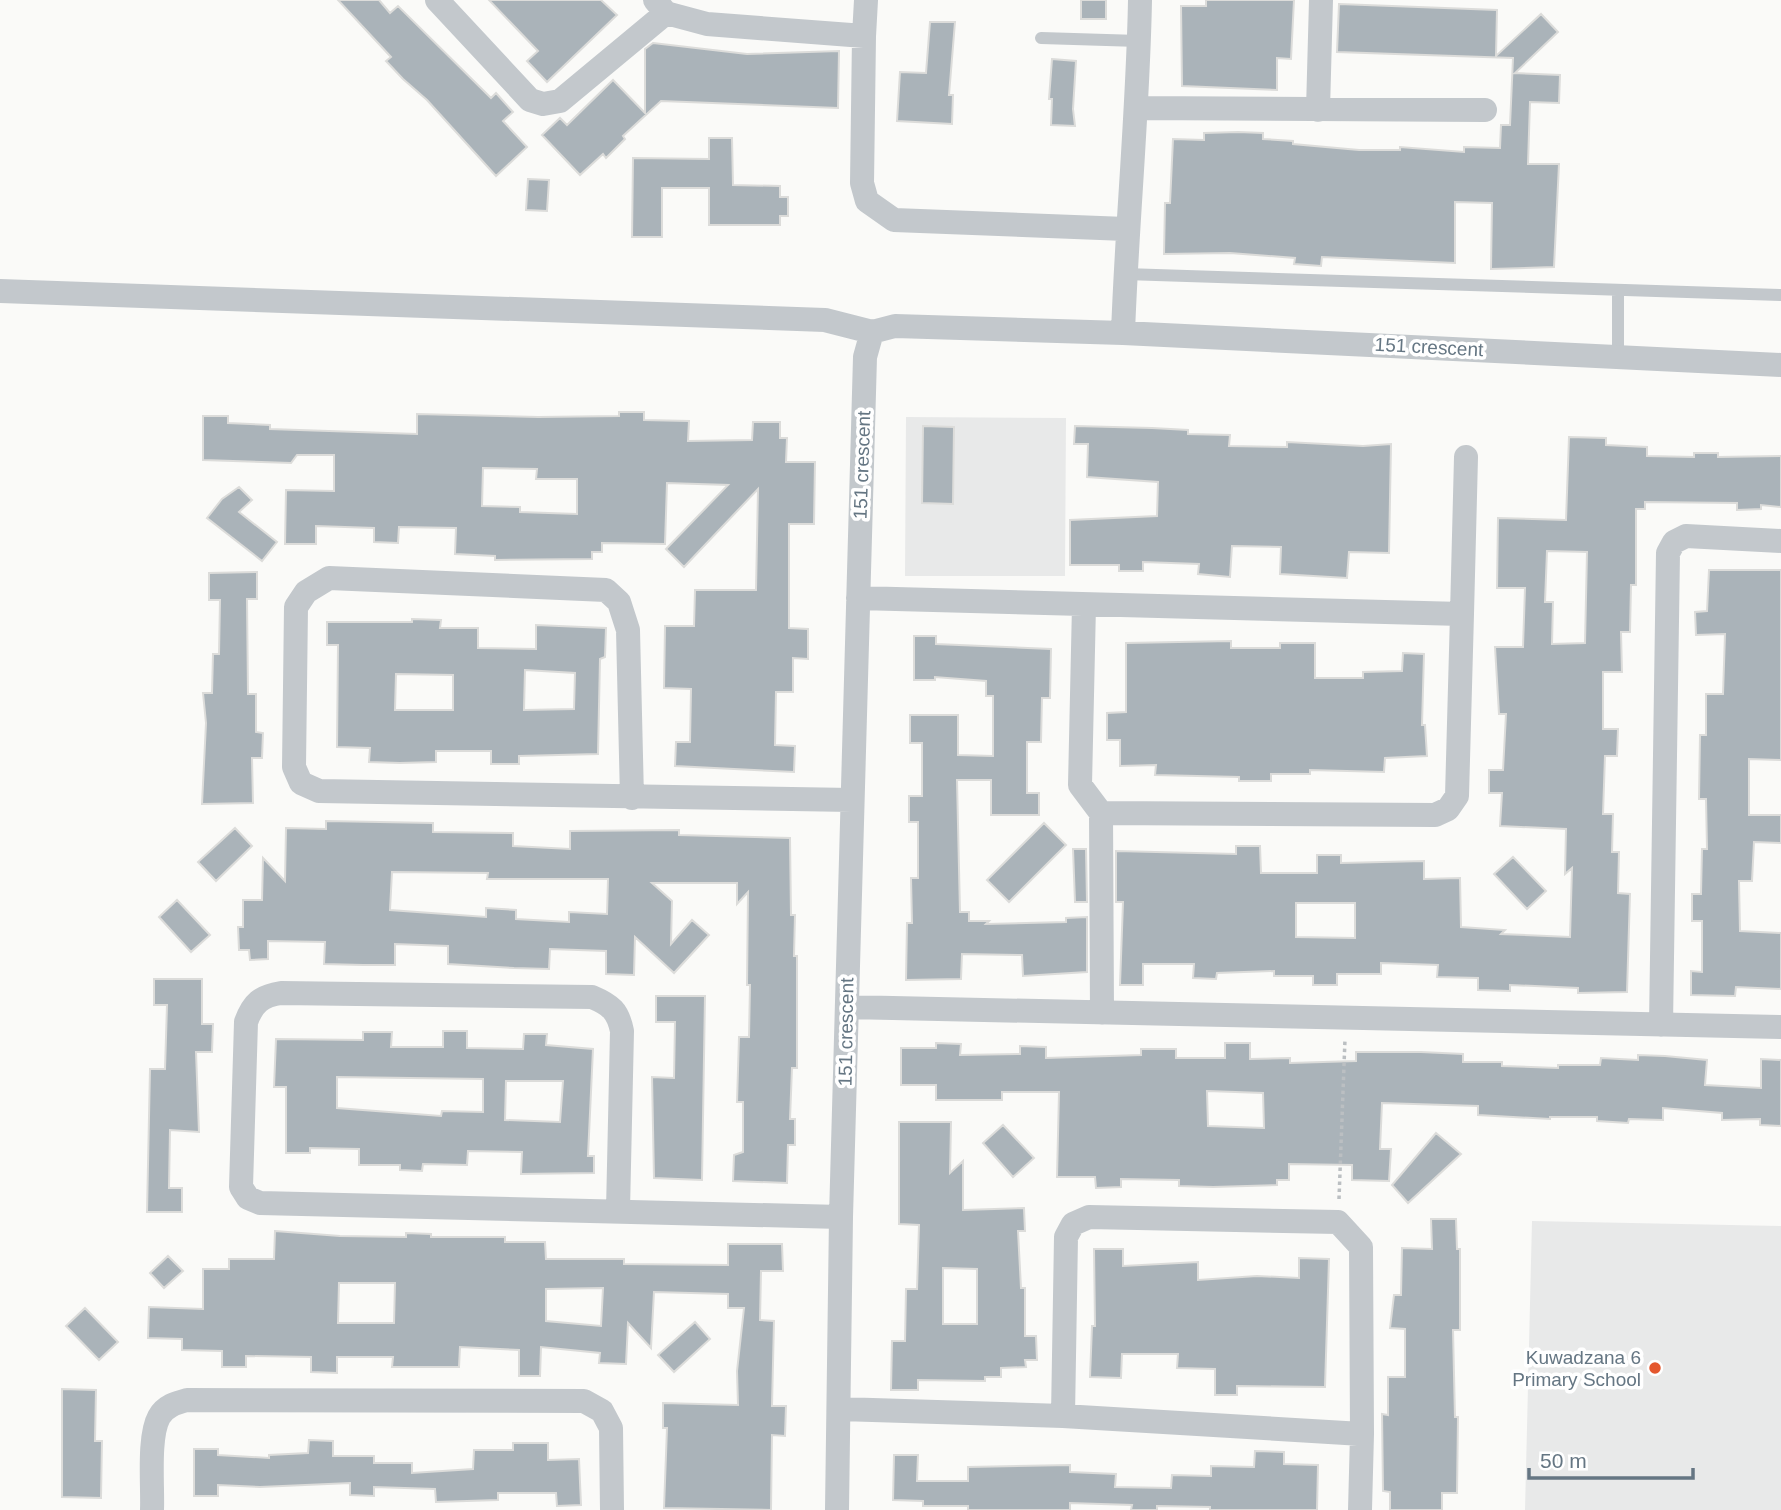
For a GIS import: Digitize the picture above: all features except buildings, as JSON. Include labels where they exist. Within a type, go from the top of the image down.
[{"type":"street","points":[[437,0],[530,100],[543,104],[560,101],[661,6],[707,24],[864,36]]},
{"type":"street","points":[[866,0],[862,183],[867,201],[894,220],[1126,229]]},
{"type":"street","points":[[1123,333],[1126,229],[1137,108],[1140,0]]},
{"type":"street","points":[[1318,110],[1321,0]]},
{"type":"street","points":[[1137,108],[1485,110]]},
{"type":"street","points":[[0,291],[825,320],[872,332]]},
{"type":"street","name":"151 crescent","points":[[837,1510],[841,1217],[865,358],[872,332],[895,326],[1123,333],[1781,365]]},
{"type":"street","points":[[1101,813],[1435,815],[1448,809],[1457,796],[1466,457]]},
{"type":"street","points":[[1661,1024],[1668,553],[1674,542],[1686,536],[1781,541]]},
{"type":"street","points":[[632,798],[628,630],[620,602],[606,590],[329,578],[306,592],[296,607],[294,767],[301,783],[319,791],[632,798],[852,800]]},
{"type":"street","points":[[858,598],[1462,614]]},
{"type":"street","points":[[1084,605],[1080,785],[1101,813],[1102,1013]]},
{"type":"street","points":[[618,1210],[622,1031],[619,1014],[608,1003],[592,997],[281,993],[268,995],[250,1010],[246,1022],[241,1187],[248,1198],[260,1203],[841,1217]]},
{"type":"street","points":[[847,1007],[1781,1027]]},
{"type":"street","points":[[1063,1416],[1066,1237],[1073,1224],[1089,1217],[1338,1222],[1361,1247],[1360,1510]]},
{"type":"street","points":[[152,1510],[154,1438],[159,1417],[172,1404],[187,1400],[584,1401],[602,1411],[611,1427],[612,1510]]},
{"type":"street","points":[[840,1409],[1063,1416],[1362,1434]]},
{"type":"lane","points":[[1041,37],[1139,41]]},
{"type":"lane","points":[[1125,274],[1781,295]]},
{"type":"lane","points":[[1618,290],[1618,356]]},
{"type":"path","points":[[1338,1222],[1346,1018]]},
{"type":"shaded area","points":[[906,417],[1066,418],[1065,576],[905,576]]},
{"type":"shaded area","name":"Kuwadzana 6 Primary School","points":[[1532,1221],[1781,1226],[1781,1510],[1525,1510]]},
{"type":"place","name":"Kuwadzana 6 Primary School","points":[[1655,1368]]}]
